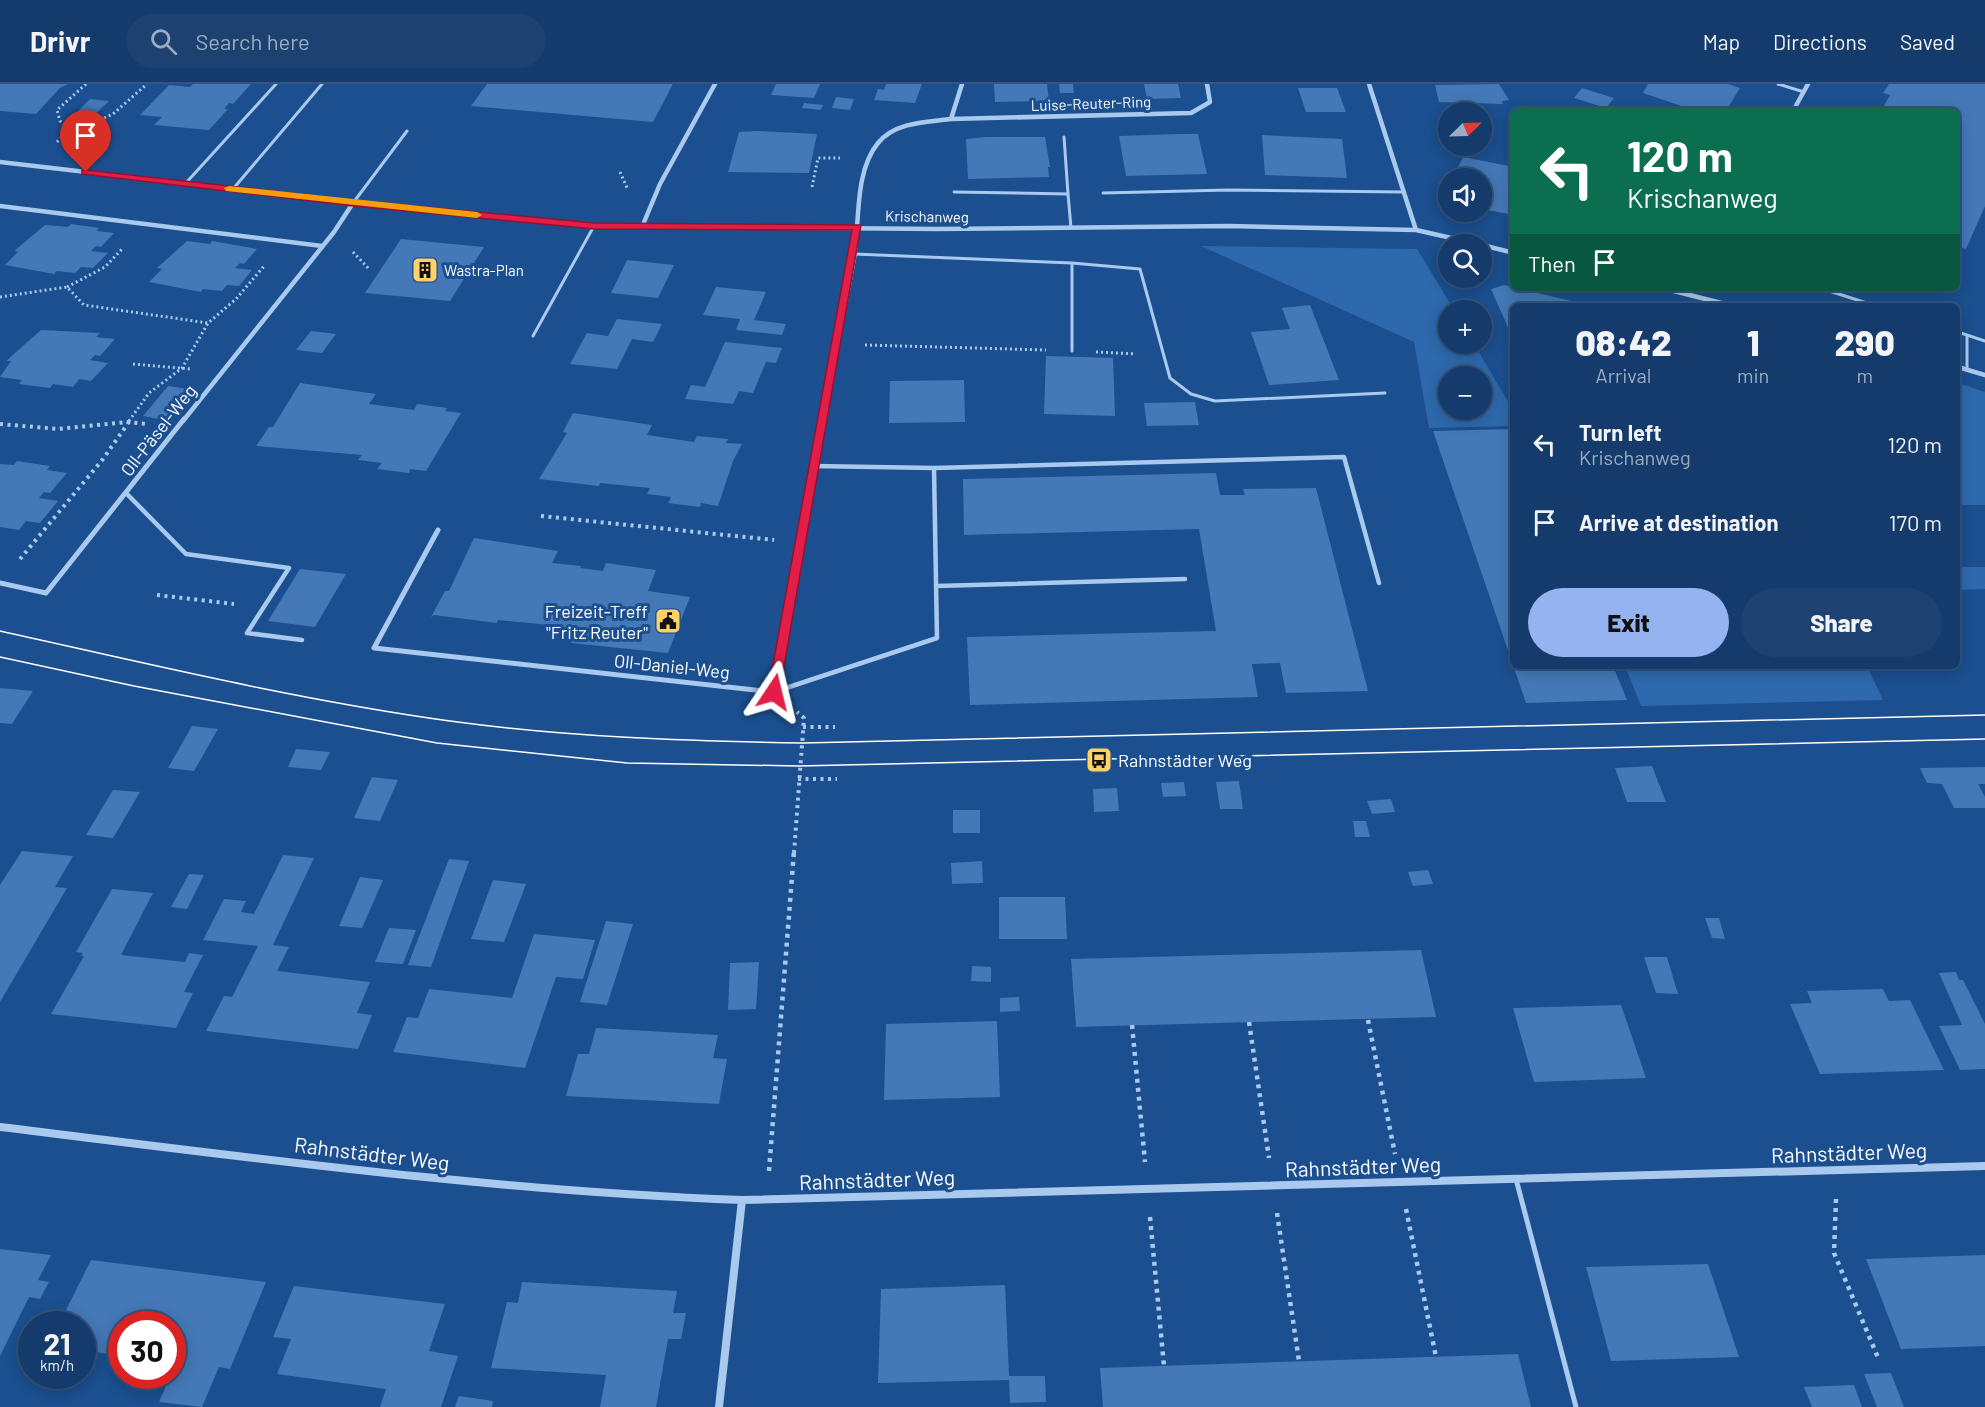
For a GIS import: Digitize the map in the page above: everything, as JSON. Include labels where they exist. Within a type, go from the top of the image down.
[{"type":"street","points":[[642,227],[660,184],[715,84]]},
{"type":"street","points":[[951,119],[962,84]]},
{"type":"street","name":"Luise-Reuter-Ring","points":[[858,227],[862,191],[873,149],[886,135],[908,125],[951,119],[1191,112],[1210,102],[1207,84]]},
{"type":"street","points":[[1369,84],[1416,230]]},
{"type":"street","points":[[1795,108],[1809,84]]},
{"type":"street","name":"Krischanweg","points":[[0,162],[353,203],[594,226],[1071,228],[1229,226],[1416,230],[1438,235]]},
{"type":"street","name":"Oll-Päsel-Weg","points":[[0,583],[46,593],[181,426],[353,203]]},
{"type":"street","points":[[0,206],[144,226],[322,246]]},
{"type":"street","points":[[774,692],[858,227]]},
{"type":"street","name":"Krischanweg","points":[[1492,248],[1510,252]]},
{"type":"street","points":[[1675,291],[1723,303]]},
{"type":"street","points":[[1702,297],[1703,291]]},
{"type":"street","points":[[1960,368],[1985,375]]},
{"type":"street","name":"Oll-Daniel-Weg","points":[[438,530],[374,648],[774,692]]},
{"type":"street","name":"Rahnstädter Weg","points":[[0,1127],[484,1184],[653,1198],[742,1200],[1985,1166]]},
{"type":"street","points":[[719,1407],[742,1200]]},
{"type":"lane","points":[[185,184],[276,84]]},
{"type":"lane","points":[[233,189],[322,84]]},
{"type":"lane","points":[[1778,84],[1804,92]]},
{"type":"lane","points":[[353,203],[407,131]]},
{"type":"lane","points":[[1064,137],[1071,228]]},
{"type":"lane","points":[[1103,193],[1228,190],[1403,192]]},
{"type":"lane","points":[[954,192],[1068,194]]},
{"type":"lane","points":[[533,336],[594,226]]},
{"type":"lane","points":[[854,254],[1072,263],[1140,269],[1170,378],[1191,394],[1215,401],[1386,393]]},
{"type":"lane","points":[[1071,351],[1072,263]]},
{"type":"lane","points":[[1829,291],[1867,303]]},
{"type":"lane","points":[[1960,333],[1985,341]]},
{"type":"lane","points":[[1967,335],[1967,370]]},
{"type":"lane","points":[[813,466],[934,468],[1344,458],[1379,583]]},
{"type":"lane","points":[[774,692],[937,638],[934,468]]},
{"type":"lane","points":[[127,494],[186,554],[289,568],[247,633],[302,640]]},
{"type":"lane","points":[[936,586],[1185,579]]},
{"type":"lane","points":[[1516,1179],[1576,1407]]},
{"type":"path","points":[[86,84],[57,110],[60,121],[71,127],[93,125],[116,114],[147,84]]},
{"type":"path","points":[[56,143],[81,117]]},
{"type":"path","points":[[812,187],[818,158],[870,159]]},
{"type":"path","points":[[0,297],[67,287],[105,267],[144,226]]},
{"type":"path","points":[[0,583],[103,459],[149,393],[182,368],[192,347],[208,324],[236,299],[286,242]]},
{"type":"path","points":[[67,287],[84,305],[208,324]]},
{"type":"path","points":[[835,345],[1164,355]]},
{"type":"path","points":[[134,364],[224,371]]},
{"type":"path","points":[[0,424],[58,429],[127,422],[181,426]]},
{"type":"path","points":[[541,516],[770,540],[801,538]]},
{"type":"path","points":[[158,595],[263,608]]},
{"type":"path","points":[[771,1149],[804,718],[774,692]]},
{"type":"path","points":[[803,728],[835,727]]},
{"type":"path","points":[[798,779],[837,779]]},
{"type":"path","points":[[1837,1171],[1834,1253],[1879,1360]]},
{"type":"shaded area","points":[[1201,246],[1417,249],[1438,284],[1438,288],[1441,288],[1448,300],[1438,300],[1438,354],[1480,354],[1487,366],[1438,366],[1438,420],[1492,420],[1492,374],[1510,405],[1510,426],[1429,428],[1414,342]]},
{"type":"shaded area","points":[[1960,384],[1985,392],[1985,505],[1960,505]]},
{"type":"shaded area","points":[[1960,567],[1985,567],[1985,589],[1960,590]]},
{"type":"shaded area","points":[[1626,669],[1868,669],[1883,700],[1641,706]]},
{"type":"building","points":[[0,84],[68,84],[60,88],[36,114],[0,111]]},
{"type":"building","points":[[193,84],[251,84],[233,104],[229,103],[224,109],[228,109],[209,130],[154,125],[162,117],[140,115],[169,85],[190,87]]},
{"type":"building","points":[[487,84],[673,84],[653,122],[471,106]]},
{"type":"building","points":[[776,84],[820,84],[814,98],[771,95]]},
{"type":"building","points":[[886,84],[922,84],[915,103],[874,100],[878,89],[884,90]]},
{"type":"building","points":[[994,84],[1047,84],[1049,101],[995,102]]},
{"type":"building","points":[[1059,84],[1073,84],[1074,93],[1060,93]]},
{"type":"building","points":[[1144,84],[1178,84],[1181,98],[1147,99]]},
{"type":"building","points":[[1499,84],[1509,100],[1502,101],[1503,104],[1439,102],[1435,85]]},
{"type":"building","points":[[1648,84],[1728,84],[1740,88],[1728,108],[1687,108],[1643,93]]},
{"type":"building","points":[[1889,84],[1985,84],[1985,206],[1966,249],[1960,247],[1960,108],[1883,108],[1890,95],[1883,93]]},
{"type":"building","points":[[1298,88],[1337,88],[1346,112],[1306,112]]},
{"type":"building","points":[[1582,88],[1614,98],[1606,108],[1574,98]]},
{"type":"building","points":[[836,97],[854,99],[850,110],[832,108]]},
{"type":"building","points":[[90,99],[109,101],[93,116],[75,114]]},
{"type":"building","points":[[804,103],[823,105],[821,110],[802,108]]},
{"type":"building","points":[[739,132],[817,134],[809,173],[728,172]]},
{"type":"building","points":[[1198,134],[1207,174],[1126,176],[1119,136]]},
{"type":"building","points":[[1262,135],[1342,139],[1347,178],[1265,175]]},
{"type":"building","points":[[1045,137],[1050,167],[1048,167],[1049,177],[968,179],[966,139]]},
{"type":"building","points":[[1463,157],[1510,166],[1510,214],[1492,211],[1492,168],[1458,168]]},
{"type":"building","points":[[71,224],[99,228],[97,231],[114,233],[101,247],[96,246],[91,251],[108,253],[93,268],[81,267],[75,273],[57,271],[54,274],[5,265],[18,252],[14,251],[45,225],[68,227]]},
{"type":"building","name":"Wastra-Plan","points":[[401,239],[484,247],[450,301],[365,293]]},
{"type":"building","points":[[187,241],[210,244],[212,241],[257,249],[244,264],[240,263],[235,268],[252,270],[239,286],[227,285],[222,291],[203,289],[201,292],[149,282],[162,269],[157,268]]},
{"type":"building","points":[[627,260],[674,265],[658,298],[611,293]]},
{"type":"building","points":[[1504,285],[1510,286],[1510,291],[1529,291],[1580,303],[1510,303],[1510,332],[1491,289]]},
{"type":"building","points":[[716,287],[766,292],[754,320],[786,324],[782,335],[736,330],[740,319],[703,315]]},
{"type":"building","points":[[1310,305],[1339,380],[1269,385],[1251,332],[1290,329],[1282,308]]},
{"type":"building","points":[[617,319],[662,324],[653,342],[632,339],[617,369],[570,364],[587,333],[608,336]]},
{"type":"building","points":[[41,330],[100,333],[96,337],[115,339],[100,356],[95,355],[90,360],[108,363],[91,381],[79,379],[73,387],[53,384],[50,388],[19,384],[22,380],[0,377],[11,361],[6,361]]},
{"type":"building","points":[[311,331],[336,334],[322,353],[296,350]]},
{"type":"building","points":[[725,342],[782,348],[776,363],[766,362],[753,393],[739,391],[733,404],[685,399],[691,385],[705,387]]},
{"type":"building","points":[[1046,356],[1113,358],[1115,416],[1044,414]]},
{"type":"building","points":[[964,380],[965,422],[889,423],[890,381]]},
{"type":"building","points":[[300,383],[376,394],[369,404],[414,410],[417,404],[447,408],[445,411],[461,413],[426,471],[410,469],[409,473],[377,469],[382,463],[358,460],[362,455],[256,446],[269,427],[273,427]]},
{"type":"building","points":[[168,386],[195,390],[169,421],[143,416]]},
{"type":"building","points":[[1195,402],[1199,425],[1147,426],[1144,403]]},
{"type":"building","points":[[573,413],[652,425],[647,435],[694,442],[697,436],[728,439],[726,443],[742,444],[733,461],[718,506],[701,503],[700,507],[668,503],[671,497],[647,494],[650,488],[600,483],[599,486],[539,479],[567,433],[563,432]]},
{"type":"building","points":[[1510,429],[1510,656],[1433,431]]},
{"type":"building","points":[[17,461],[50,466],[47,470],[67,473],[50,493],[44,492],[39,498],[58,501],[40,523],[26,521],[19,530],[0,527],[0,464],[14,465]]},
{"type":"building","points":[[1216,473],[1220,495],[1245,495],[1243,489],[1316,488],[1368,691],[1286,693],[1280,663],[1252,664],[1258,697],[970,705],[967,637],[1216,631],[1199,529],[964,535],[963,479]]},
{"type":"building","points":[[474,538],[558,551],[552,563],[581,566],[580,568],[603,571],[606,563],[656,570],[648,591],[690,597],[668,653],[571,643],[574,635],[547,634],[551,625],[498,620],[497,623],[434,615],[431,617],[445,591],[449,591]]},
{"type":"building","points":[[300,569],[346,574],[315,627],[268,621]]},
{"type":"building","points":[[1514,669],[1614,669],[1627,700],[1526,703]]},
{"type":"building","points":[[0,688],[33,691],[12,724],[0,723]]},
{"type":"building","points":[[192,726],[218,729],[194,771],[168,768]]},
{"type":"building","points":[[296,749],[330,752],[321,770],[288,767]]},
{"type":"building","points":[[1652,766],[1666,802],[1627,802],[1615,768]]},
{"type":"building","points":[[1985,767],[1985,784],[1978,784],[1985,797],[1985,808],[1954,808],[1942,784],[1927,783],[1920,768]]},
{"type":"building","points":[[372,777],[398,780],[380,821],[354,818]]},
{"type":"building","points":[[1239,781],[1243,809],[1220,809],[1216,782]]},
{"type":"building","points":[[1184,782],[1186,796],[1163,797],[1161,783]]},
{"type":"building","points":[[1117,788],[1119,811],[1094,812],[1093,789]]},
{"type":"building","points":[[113,790],[140,792],[113,838],[86,835]]},
{"type":"building","points":[[1391,799],[1395,812],[1372,814],[1367,801]]},
{"type":"building","points":[[953,810],[980,810],[980,833],[953,833]]},
{"type":"building","points":[[1353,821],[1366,821],[1370,837],[1355,837]]},
{"type":"building","points":[[22,851],[73,856],[55,887],[67,888],[0,1002],[0,885]]},
{"type":"building","points":[[283,855],[314,858],[273,945],[289,947],[277,971],[370,982],[357,1013],[372,1015],[358,1049],[206,1031],[224,996],[232,997],[258,946],[203,940],[224,899],[246,901],[241,912],[254,914]]},
{"type":"building","points":[[449,859],[469,861],[431,967],[408,965]]},
{"type":"building","points":[[982,861],[983,883],[952,884],[951,863]]},
{"type":"building","points":[[1428,870],[1433,884],[1413,886],[1408,872]]},
{"type":"building","points":[[189,874],[204,875],[187,909],[171,907]]},
{"type":"building","points":[[360,877],[383,880],[362,928],[339,926]]},
{"type":"building","points":[[493,880],[526,884],[504,942],[471,939]]},
{"type":"building","points":[[112,889],[153,893],[121,955],[185,962],[189,953],[203,955],[184,992],[193,993],[176,1028],[51,1014],[84,956],[81,956],[83,953],[76,952]]},
{"type":"building","points":[[999,897],[1065,897],[1067,939],[999,939]]},
{"type":"building","points":[[1705,918],[1719,918],[1725,939],[1712,938]]},
{"type":"building","points":[[606,921],[633,924],[607,1005],[580,1002]]},
{"type":"building","points":[[389,928],[416,930],[403,964],[375,962]]},
{"type":"building","points":[[534,934],[595,940],[583,979],[556,977],[525,1068],[393,1052],[407,1017],[418,1018],[429,989],[512,998]]},
{"type":"building","points":[[1421,950],[1436,1017],[1076,1027],[1071,959]]},
{"type":"building","points":[[1644,957],[1667,957],[1678,994],[1656,993]]},
{"type":"building","points":[[759,962],[756,1009],[728,1010],[730,963]]},
{"type":"building","points":[[972,966],[991,967],[991,982],[971,981]]},
{"type":"building","points":[[1956,972],[1959,980],[1963,980],[1985,1024],[1985,1069],[1960,1070],[1939,1026],[1962,1025],[1939,973]]},
{"type":"building","points":[[1883,989],[1889,1001],[1910,1000],[1944,1070],[1820,1074],[1790,1004],[1812,1003],[1807,991]]},
{"type":"building","points":[[1019,997],[1020,1011],[1000,1012],[1000,998]]},
{"type":"building","points":[[1621,1005],[1646,1078],[1534,1082],[1513,1008]]},
{"type":"building","points":[[997,1021],[1000,1097],[884,1100],[886,1024]]},
{"type":"building","points":[[596,1028],[718,1035],[713,1058],[727,1059],[719,1104],[566,1096],[578,1054],[589,1054]]},
{"type":"building","points":[[0,1249],[51,1255],[38,1280],[49,1282],[40,1299],[29,1297],[22,1311],[18,1311],[18,1319],[0,1356]]},
{"type":"building","points":[[1985,1255],[1985,1346],[1901,1349],[1866,1259]]},
{"type":"building","points":[[91,1260],[266,1282],[230,1369],[219,1367],[202,1407],[159,1402],[165,1389],[186,1389],[186,1311],[108,1311],[108,1354],[96,1352],[96,1311],[66,1311]]},
{"type":"building","points":[[1708,1264],[1739,1357],[1611,1361],[1586,1267]]},
{"type":"building","points":[[522,1282],[677,1291],[673,1313],[686,1313],[681,1339],[668,1339],[656,1407],[600,1407],[606,1375],[491,1368],[507,1302],[518,1303]]},
{"type":"building","points":[[1005,1285],[1009,1376],[1045,1376],[1046,1402],[1010,1403],[1009,1380],[878,1383],[881,1289]]},
{"type":"building","points":[[294,1286],[445,1304],[429,1351],[458,1356],[441,1407],[380,1407],[386,1389],[277,1374],[291,1339],[273,1337]]},
{"type":"building","points":[[1518,1354],[1531,1407],[1103,1407],[1100,1368]]},
{"type":"building","points":[[1891,1373],[1904,1407],[1877,1407],[1864,1374]]},
{"type":"building","points":[[1854,1385],[1862,1407],[1812,1407],[1804,1387]]},
{"type":"building","points":[[459,1396],[493,1401],[492,1407],[455,1407]]},
{"type":"tram line","points":[[0,631],[337,703],[450,721],[538,731],[670,739],[803,743],[1985,715]]},
{"type":"tram line","points":[[0,657],[134,686],[437,743],[627,763],[799,766],[1985,739]]},
{"type":"slow traffic","points":[[229,188],[477,215]]},
{"type":"place","name":"Wastra-Plan","points":[[425,270]]},
{"type":"place","name":"Freizeit-Treff \"Fritz Reuter\"","points":[[668,621]]},
{"type":"place","name":"Rahnstädter Weg","points":[[1099,760]]},
{"type":"route","points":[[86,172],[353,203],[594,226],[858,227],[774,692]]}]
